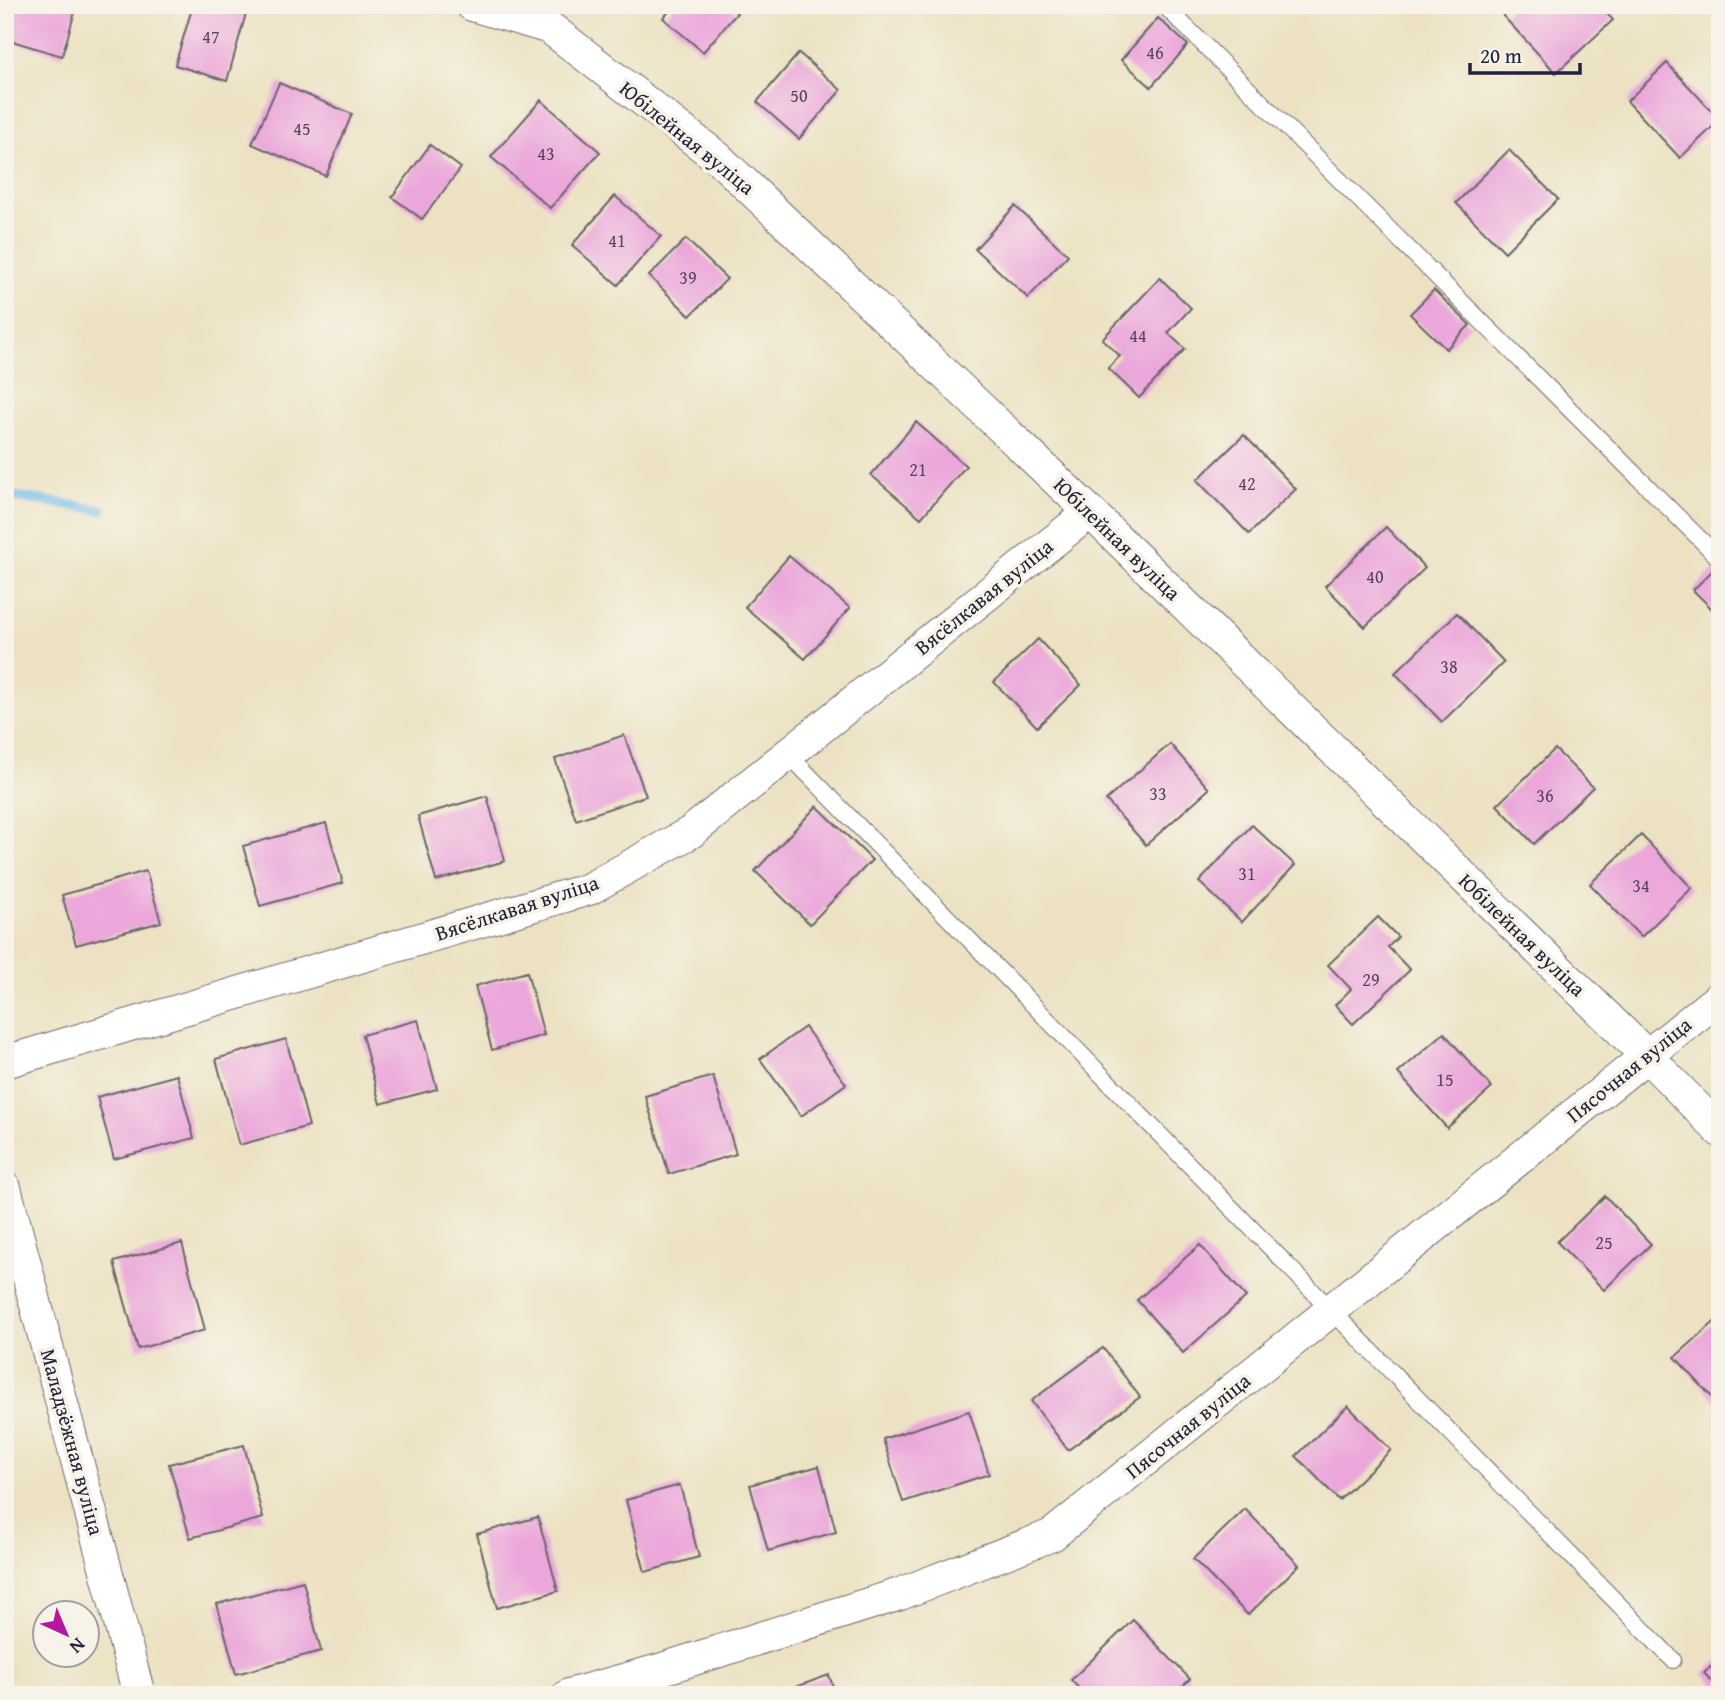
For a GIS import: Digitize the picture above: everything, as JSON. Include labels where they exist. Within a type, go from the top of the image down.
[{"type":"street","name":"Юбілейная вуліца","points":[[472,5],[550,28],[718,158],[1090,512],[1720,1130]]},
{"type":"street","name":"Вясёлкавая вуліца","points":[[5,1062],[589,889],[691,832],[1090,512]]},
{"type":"street","name":"Пясочная вуліца","points":[[569,1695],[664,1683],[1052,1535],[1720,997]]},
{"type":"street","name":"Маладзёжная вуліца","points":[[5,1188],[139,1695]]},
{"type":"lane","points":[[1164,5],[1720,559]]},
{"type":"lane","points":[[788,754],[1673,1660]]},
{"type":"building","points":[[9,5],[77,5],[62,56],[5,39],[5,17]]},
{"type":"building","points":[[193,5],[232,5],[247,10],[227,81],[175,65]]},
{"type":"building","points":[[675,5],[728,5],[737,13],[703,52],[663,18]]},
{"type":"building","points":[[1514,5],[1599,5],[1613,20],[1556,73],[1503,16]]},
{"type":"building","points":[[1158,18],[1188,45],[1151,87],[1121,60]]},
{"type":"building","points":[[799,53],[841,90],[799,139],[757,102]]},
{"type":"building","points":[[1667,63],[1720,120],[1680,158],[1627,101]]},
{"type":"building","points":[[279,83],[352,114],[326,176],[252,144]]},
{"type":"building","points":[[541,100],[600,152],[550,208],[491,157]]},
{"type":"building","points":[[430,145],[461,168],[422,219],[392,197]]},
{"type":"building","points":[[1509,150],[1558,199],[1505,252],[1456,203]]},
{"type":"building","points":[[615,196],[661,236],[618,285],[572,245]]},
{"type":"building","points":[[1015,206],[1068,255],[1028,298],[975,249]]},
{"type":"building","points":[[686,239],[727,279],[690,316],[649,276]]},
{"type":"building","points":[[1160,278],[1191,308],[1168,333],[1185,349],[1139,398],[1108,368],[1120,356],[1102,339]]},
{"type":"building","points":[[1434,290],[1470,325],[1446,349],[1410,314]]},
{"type":"building","points":[[916,422],[966,466],[921,518],[871,475]]},
{"type":"building","points":[[1244,435],[1296,489],[1249,534],[1197,480]]},
{"type":"building","points":[[1386,527],[1425,568],[1365,627],[1325,586]]},
{"type":"building","points":[[789,556],[850,608],[805,659],[745,607]]},
{"type":"building","points":[[1714,569],[1720,576],[1720,617],[1693,590]]},
{"type":"building","points":[[1457,613],[1504,662],[1442,722],[1395,673]]},
{"type":"building","points":[[1038,639],[1081,685],[1037,727],[994,682]]},
{"type":"building","points":[[624,735],[646,796],[576,820],[555,759]]},
{"type":"building","points":[[1170,744],[1209,789],[1146,845],[1106,800]]},
{"type":"building","points":[[1555,749],[1593,787],[1534,844],[1497,805]]},
{"type":"building","points":[[487,796],[505,861],[436,881],[418,816]]},
{"type":"building","points":[[817,806],[872,860],[810,924],[755,871]]},
{"type":"building","points":[[326,823],[343,883],[260,906],[243,846]]},
{"type":"building","points":[[1252,825],[1295,865],[1242,922],[1199,882]]},
{"type":"building","points":[[1641,835],[1692,888],[1641,937],[1590,884]]},
{"type":"building","points":[[146,871],[161,922],[76,945],[62,895]]},
{"type":"building","points":[[1378,917],[1398,937],[1388,947],[1410,970],[1353,1024],[1335,1005],[1351,989],[1328,965]]},
{"type":"building","points":[[527,972],[544,1035],[492,1050],[475,986]]},
{"type":"building","points":[[418,1020],[437,1089],[380,1104],[362,1035]]},
{"type":"building","points":[[805,1027],[846,1084],[801,1116],[760,1059]]},
{"type":"building","points":[[1444,1033],[1492,1088],[1447,1128],[1398,1073]]},
{"type":"building","points":[[286,1039],[309,1126],[239,1145],[216,1059]]},
{"type":"building","points":[[177,1075],[194,1138],[114,1159],[97,1097]]},
{"type":"building","points":[[713,1076],[736,1154],[669,1174],[645,1096]]},
{"type":"building","points":[[1605,1196],[1651,1244],[1604,1290],[1557,1242]]},
{"type":"building","points":[[182,1243],[205,1330],[138,1349],[114,1262]]},
{"type":"building","points":[[1200,1245],[1246,1297],[1183,1353],[1137,1300]]},
{"type":"building","points":[[1720,1317],[1720,1406],[1675,1357]]},
{"type":"building","points":[[1103,1348],[1140,1397],[1068,1450],[1031,1401]]},
{"type":"building","points":[[1348,1406],[1391,1450],[1339,1500],[1296,1456]]},
{"type":"building","points":[[969,1411],[989,1474],[903,1502],[883,1439]]},
{"type":"building","points":[[244,1445],[263,1518],[190,1538],[169,1464]]},
{"type":"building","points":[[819,1466],[836,1532],[768,1551],[750,1485]]},
{"type":"building","points":[[680,1485],[699,1557],[645,1572],[626,1500]]},
{"type":"building","points":[[1245,1509],[1299,1565],[1248,1615],[1193,1559]]},
{"type":"building","points":[[538,1517],[558,1591],[497,1608],[477,1534]]},
{"type":"building","points":[[303,1581],[321,1651],[236,1674],[217,1604]]},
{"type":"building","points":[[1133,1620],[1190,1679],[1174,1695],[1085,1695],[1071,1680]]},
{"type":"building","points":[[1720,1659],[1720,1690],[1704,1673]]},
{"type":"building","points":[[829,1675],[836,1695],[776,1695],[776,1694]]},
{"type":"waterway","points":[[5,495],[102,510]]}]
